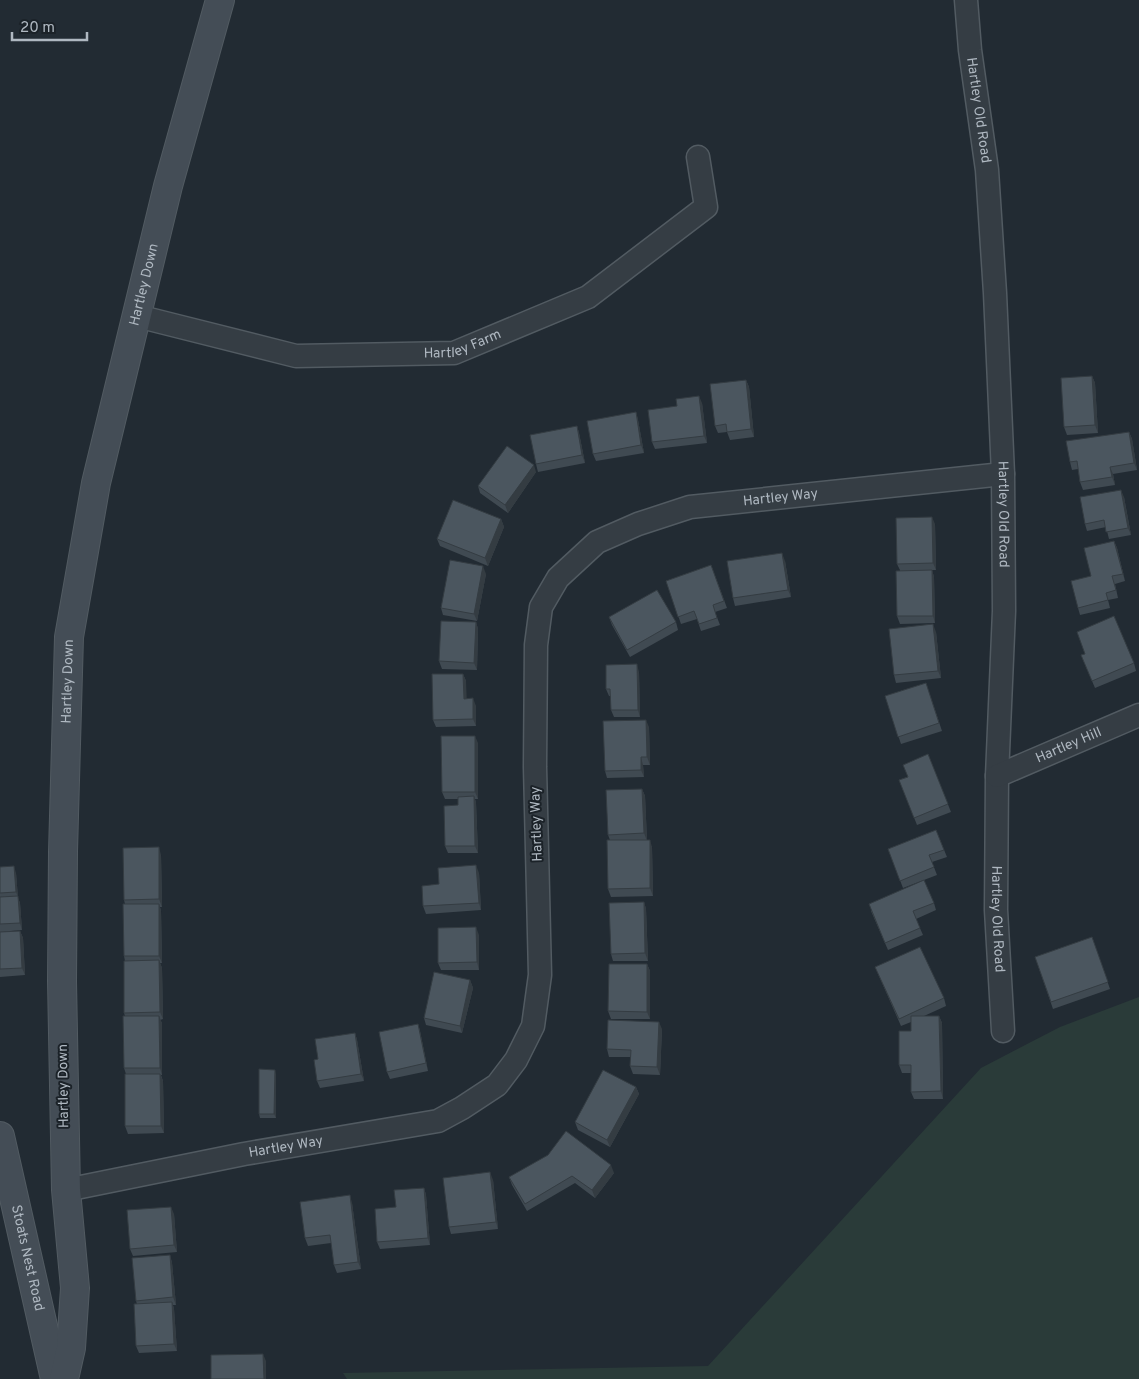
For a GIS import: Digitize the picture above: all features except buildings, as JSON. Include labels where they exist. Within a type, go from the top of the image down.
[{"type":"street","name":"Hartley Down","points":[[64,1379],[71,1348],[75,1288],[66,1190],[62,981],[63,852],[69,637],[96,482],[168,186],[220,0]]},
{"type":"street","name":"Hartley Old Road","points":[[966,0],[970,50],[987,170],[995,293],[1003,474],[1004,611],[998,776],[996,910],[1002,1031]]},
{"type":"street","name":"Hartley Farm","points":[[137,316],[296,356],[454,353],[588,297],[706,208],[698,158]]},
{"type":"street","name":"Hartley Way","points":[[66,1190],[244,1154],[438,1121],[497,1085],[516,1060],[533,1026],[540,975],[535,682],[536,644],[541,607],[558,578],[597,542],[638,524],[690,507],[1003,474]]},
{"type":"street","name":"Hartley Hill","points":[[998,776],[1139,715]]},
{"type":"street","name":"Stoats Nest Road","points":[[0,1136],[55,1379]]},
{"type":"shaded area","points":[[1139,997],[1139,1379],[347,1379],[343,1373],[708,1366],[981,1068],[1060,1027]]}]
